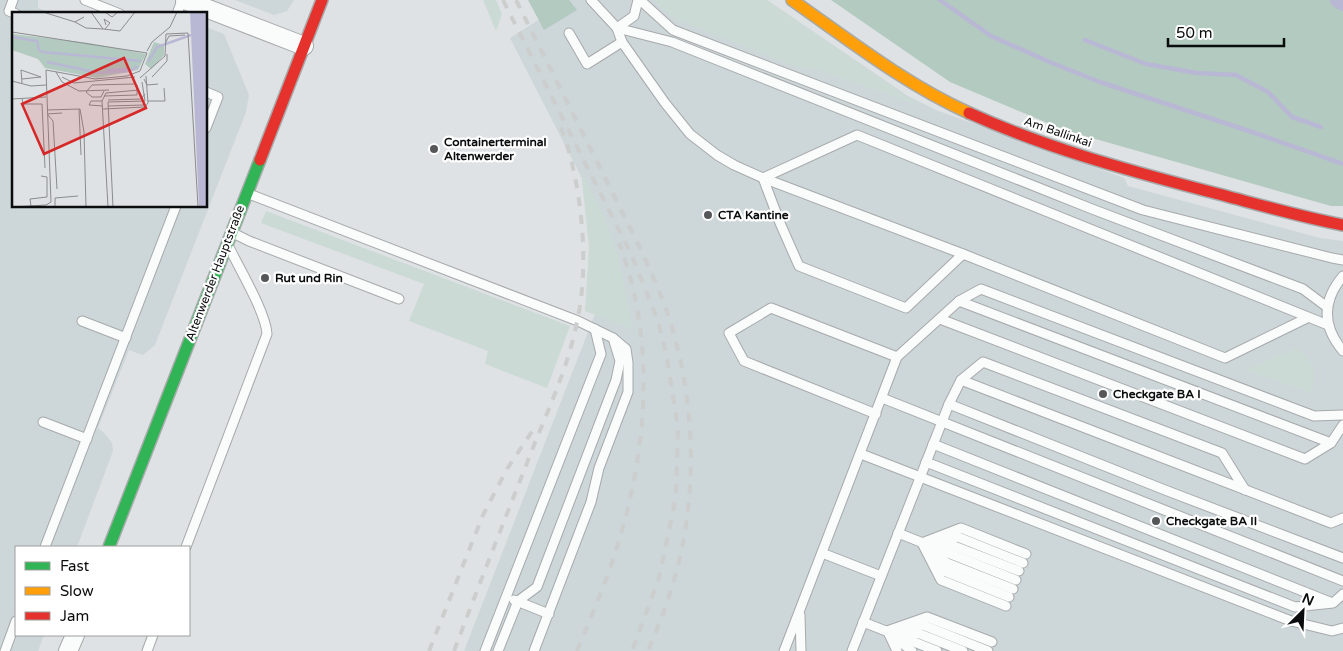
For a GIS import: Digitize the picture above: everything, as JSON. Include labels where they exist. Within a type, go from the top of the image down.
[{"type":"street","points":[[184,0],[304,46]]},
{"type":"street","name":"Altenwerder Hauptstraße","points":[[109,546],[322,0]]},
{"type":"street","name":"Am Ballinkai","points":[[792,0],[925,91],[959,109],[996,125],[1064,149],[1143,173],[1290,213],[1343,225]]},
{"type":"street","points":[[68,651],[75,636]]},
{"type":"lane","points":[[12,12],[9,11],[13,0]]},
{"type":"lane","points":[[85,0],[115,12]]},
{"type":"lane","points":[[178,12],[184,0]]},
{"type":"lane","points":[[591,0],[617,28],[622,42],[664,102],[690,134],[717,155],[762,178],[963,254],[1225,358],[1307,318]]},
{"type":"lane","points":[[617,28],[634,16],[639,0],[673,30],[1143,210],[1343,260]]},
{"type":"lane","points":[[617,28],[672,42],[1092,209],[1303,289],[1327,307]]},
{"type":"lane","points":[[569,33],[587,64],[622,42]]},
{"type":"lane","points":[[208,93],[218,97],[208,123]]},
{"type":"lane","points":[[762,178],[857,135],[1328,325]]},
{"type":"lane","points":[[762,178],[799,266],[906,308],[963,254]]},
{"type":"lane","points":[[246,193],[595,329],[613,338],[626,349],[628,392],[599,468],[591,502],[534,651]]},
{"type":"lane","points":[[45,546],[175,208]]},
{"type":"lane","points":[[229,237],[249,241],[399,299]]},
{"type":"lane","points":[[186,546],[267,334],[266,325],[229,237]]},
{"type":"lane","points":[[1343,276],[1336,285],[1327,307],[1328,325],[1335,342],[1343,351]]},
{"type":"lane","points":[[784,651],[897,357],[959,301],[981,289],[1314,416],[1343,415]]},
{"type":"lane","points":[[959,301],[1331,443]]},
{"type":"lane","points":[[876,414],[744,361],[729,333],[771,308],[897,357]]},
{"type":"lane","points":[[940,319],[1305,459],[1331,443],[1343,425]]},
{"type":"lane","points":[[82,321],[126,338]]},
{"type":"lane","points":[[485,651],[601,354],[595,329]]},
{"type":"lane","points":[[498,651],[518,601],[537,587],[616,380],[620,361],[613,338]]},
{"type":"lane","points":[[852,651],[949,404],[961,380],[983,362],[1222,453],[1245,490]]},
{"type":"lane","points":[[961,380],[1332,524],[1343,518]]},
{"type":"lane","points":[[882,398],[1343,581]]},
{"type":"lane","points":[[949,404],[1156,487],[1343,558]]},
{"type":"lane","points":[[43,422],[87,439]]},
{"type":"lane","points":[[933,444],[1333,603]]},
{"type":"lane","points":[[861,454],[1291,621],[1332,631],[1343,628]]},
{"type":"lane","points":[[926,462],[1295,607],[1333,603],[1343,594]]},
{"type":"lane","points":[[922,543],[961,528],[1016,580]]},
{"type":"lane","points":[[898,534],[922,543],[954,546],[1016,580]]},
{"type":"lane","points":[[922,543],[941,580],[1016,580]]},
{"type":"lane","points":[[922,543],[948,563],[1016,580]]},
{"type":"lane","points":[[822,553],[881,576]]},
{"type":"lane","points":[[507,597],[549,614]]},
{"type":"lane","points":[[800,609],[801,651]]},
{"type":"lane","points":[[863,622],[937,651]]},
{"type":"lane","points":[[5,651],[15,624]]},
{"type":"lane","points":[[887,631],[923,626],[990,647]]},
{"type":"lane","points":[[887,631],[897,651]]},
{"type":"lane","points":[[887,631],[903,651]]},
{"type":"lane","points":[[887,631],[912,651]]},
{"type":"lane","points":[[887,631],[920,634],[963,651]]},
{"type":"lane","points":[[147,651],[153,636]]},
{"type":"shaded area","points":[[0,0],[38,0],[38,8],[48,12],[12,12],[12,208],[208,208],[208,28],[224,34],[249,95],[246,112],[155,345],[143,355],[129,350],[98,428],[112,443],[113,451],[77,546],[15,546],[15,636],[44,636],[38,651],[0,651]]},
{"type":"shaded area","points":[[235,0],[294,0],[287,11],[274,15]]},
{"type":"shaded area","points":[[483,0],[496,0],[502,14],[496,31]]},
{"type":"shaded area","name":"Containerterminal Altenwerder","points":[[570,0],[767,0],[908,96],[936,110],[1124,178],[1128,186],[1320,238],[1343,241],[1343,651],[464,651],[595,314],[589,276],[590,194],[510,38]]},
{"type":"shaded area","points":[[653,0],[767,0],[919,105],[818,70],[793,66],[671,17]]},
{"type":"shaded area","points":[[581,171],[604,217],[619,259],[632,329],[585,311],[589,248]]},
{"type":"shaded area","points":[[266,211],[570,326],[547,388],[485,364],[488,351],[409,321],[424,284],[261,223]]},
{"type":"shaded area","points":[[1296,348],[1307,358],[1313,368],[1312,393],[1245,370]]},
{"type":"green space","points":[[528,0],[569,0],[577,10],[544,30]]},
{"type":"green space","points":[[831,0],[1343,0],[1343,206],[1331,206],[1064,130],[950,82]]},
{"type":"waterway","points":[[940,0],[991,36],[1052,63],[1100,82],[1343,164]]},
{"type":"waterway","points":[[1338,0],[1343,3]]},
{"type":"waterway","points":[[1085,40],[1146,64],[1197,73],[1236,75],[1268,92],[1292,117],[1321,127]]},
{"type":"railway","points":[[503,0],[632,256],[658,321],[666,353],[678,428],[676,496],[659,578],[632,651]]},
{"type":"railway","points":[[516,0],[641,250],[671,324],[680,357],[690,424],[690,491],[680,558],[666,606],[648,651]]},
{"type":"railway","points":[[454,651],[561,378],[577,322],[583,275],[582,223],[574,171],[560,125]]},
{"type":"railway","points":[[577,651],[616,552],[637,465],[641,428],[644,390],[643,352],[631,279],[619,243]]},
{"type":"railway","points":[[429,651],[483,515],[507,469],[537,424]]},
{"type":"traffic: fast","points":[[109,546],[260,160]]},
{"type":"traffic: slow","points":[[792,0],[900,75],[922,89],[969,113]]},
{"type":"traffic: jam","points":[[260,160],[322,0]]},
{"type":"traffic: jam","points":[[969,113],[1055,147],[1114,165],[1273,209],[1343,225]]},
{"type":"place","name":"Containerterminal Altenwerder","points":[[434,149]]},
{"type":"place","name":"CTA Kantine","points":[[708,215]]},
{"type":"place","name":"Rut und Rin","points":[[265,278]]},
{"type":"place","name":"Checkgate BA I","points":[[1103,394]]},
{"type":"place","name":"Checkgate BA II","points":[[1156,521]]}]
